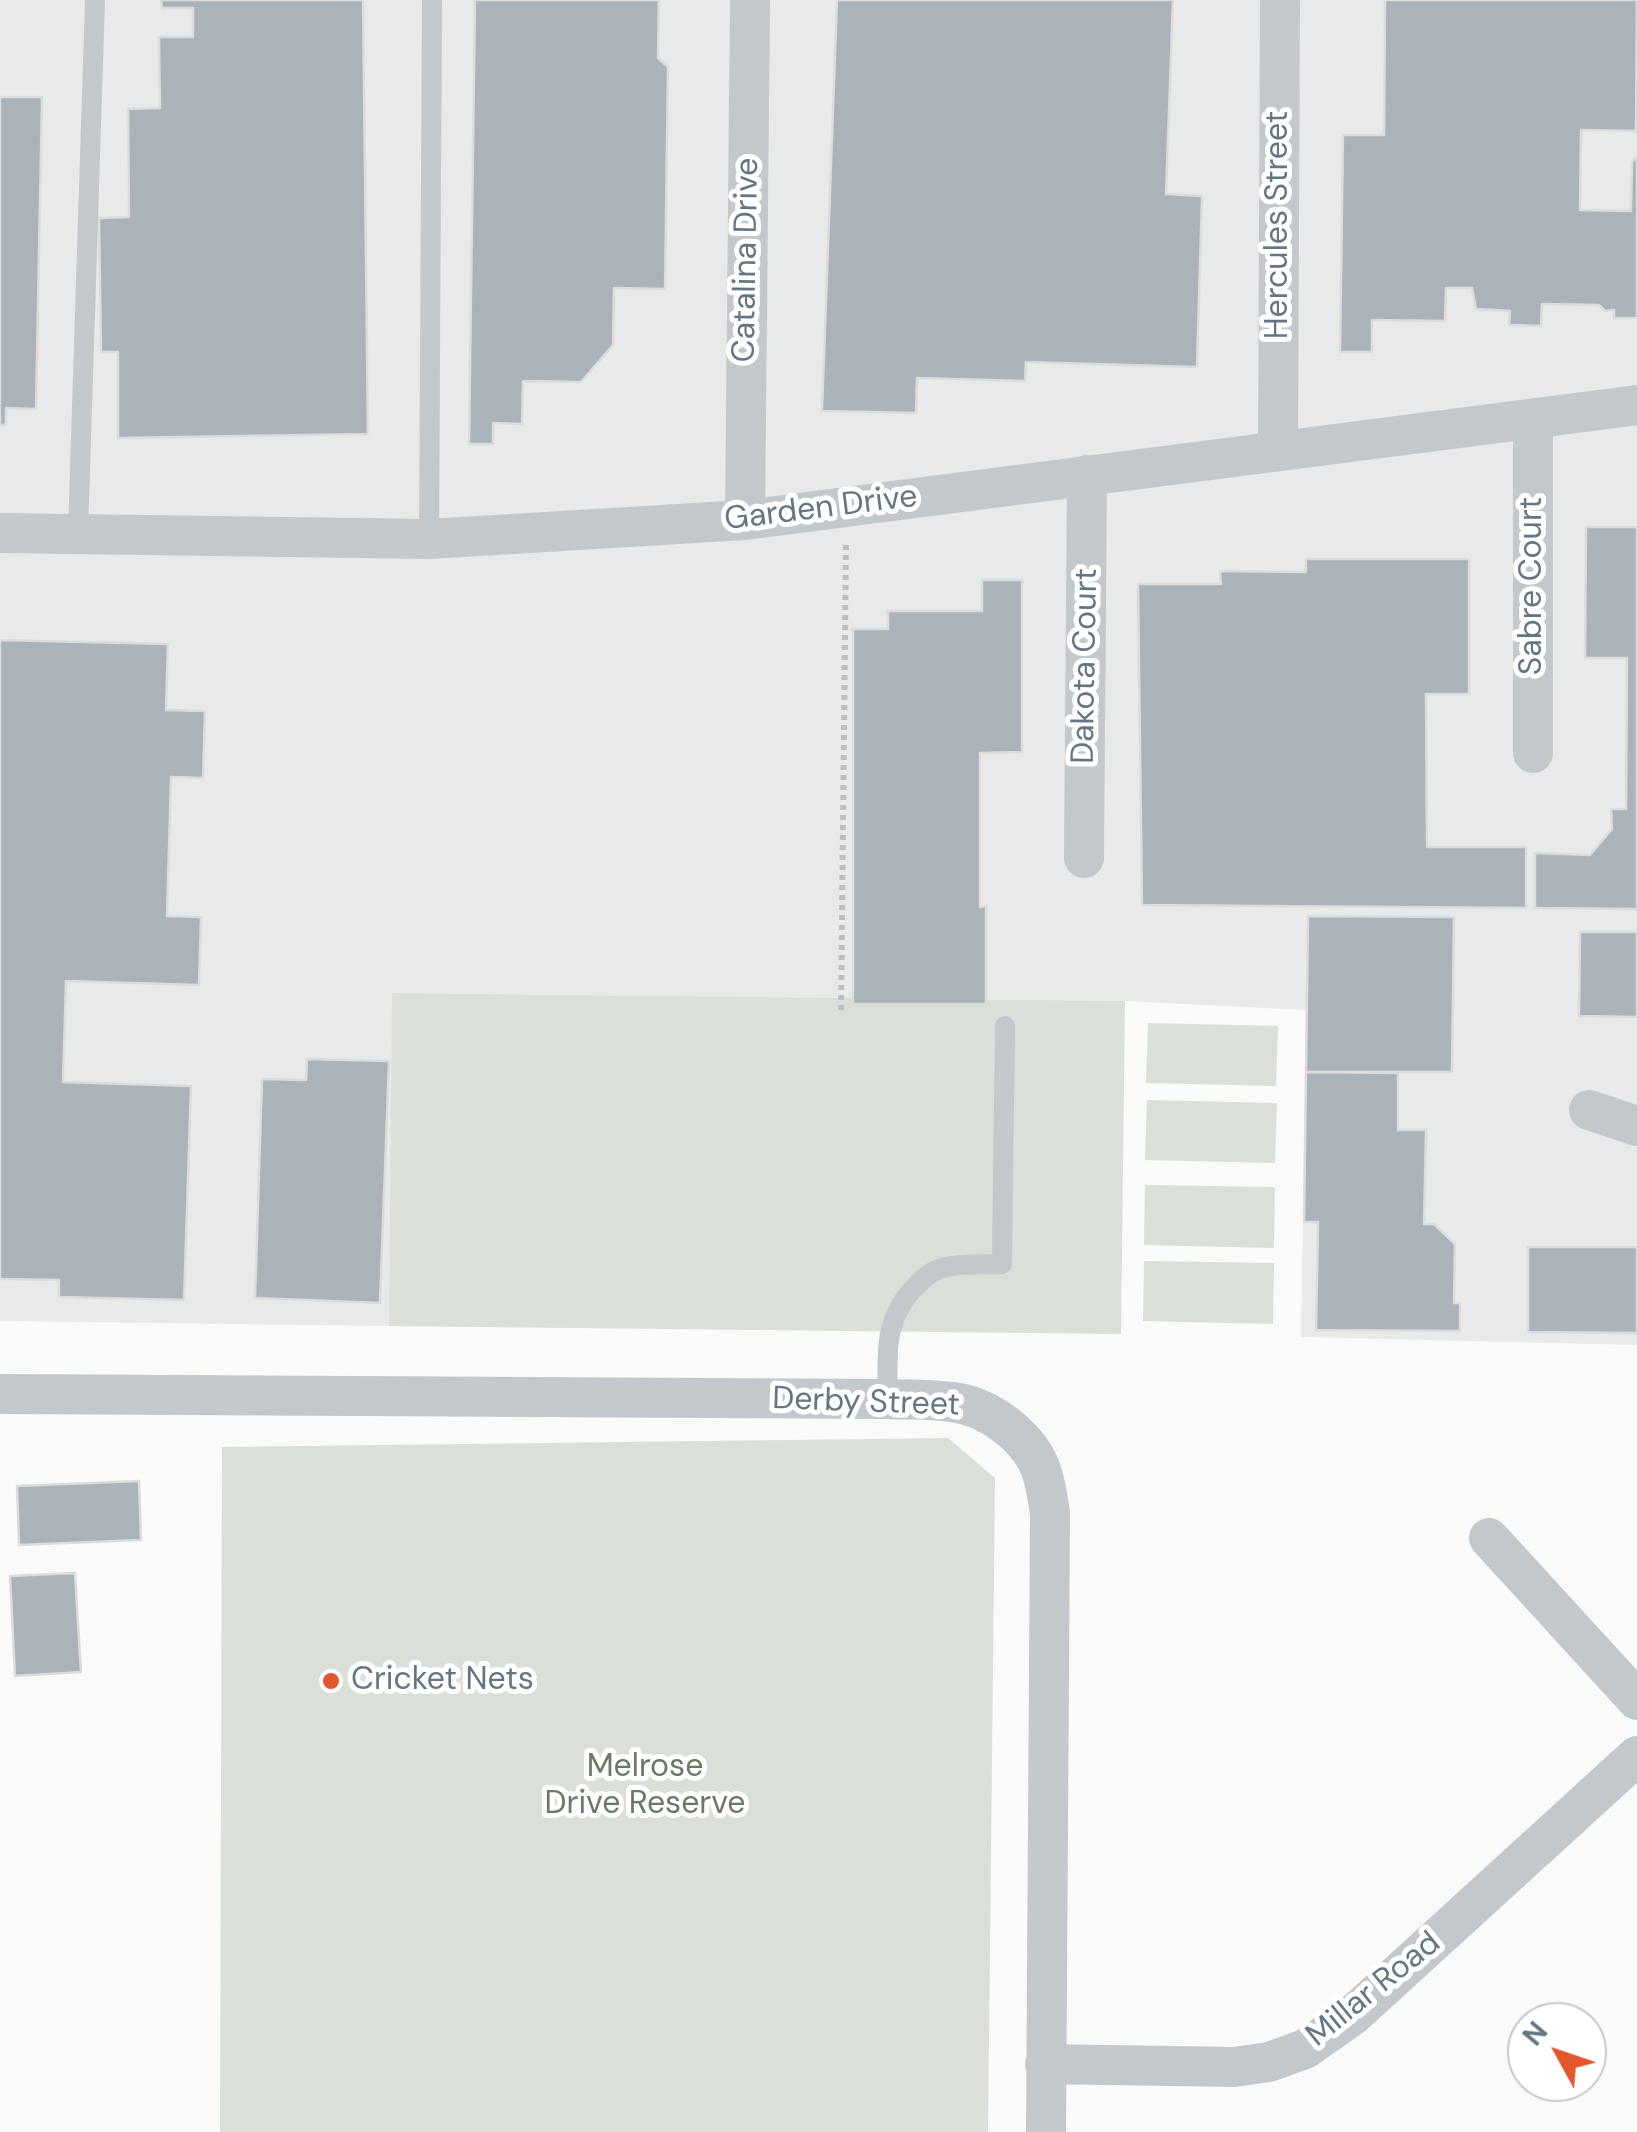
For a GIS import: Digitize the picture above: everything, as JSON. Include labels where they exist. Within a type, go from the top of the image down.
[{"type":"street","name":"Catalina Drive","points":[[744,520],[750,0]]},
{"type":"street","name":"Hercules Street","points":[[1278,450],[1280,0]]},
{"type":"street","name":"Garden Drive","points":[[0,533],[430,539],[744,520],[1637,405]]},
{"type":"street","name":"Sabre Court","points":[[1533,420],[1533,753]]},
{"type":"street","name":"Dakota Court","points":[[1084,858],[1088,474]]},
{"type":"street","points":[[1590,1110],[1637,1126]]},
{"type":"street","name":"Derby Street","points":[[0,1394],[956,1402],[980,1409],[1007,1426],[1030,1449],[1042,1472],[1050,1512],[1046,2132]]},
{"type":"street","points":[[1489,1538],[1637,1700]]},
{"type":"street","name":"Millar Road","points":[[1046,2064],[1234,2067],[1269,2062],[1305,2049],[1352,2016],[1637,1756]]},
{"type":"lane","points":[[78,533],[95,0]]},
{"type":"lane","points":[[430,539],[432,0]]},
{"type":"lane","points":[[888,1400],[888,1332],[897,1309],[911,1290],[929,1274],[946,1266],[1002,1264],[1005,1026]]},
{"type":"path","points":[[841,1010],[846,506]]},
{"type":"shaded area","points":[[0,0],[1637,0],[1637,1345],[1301,1337],[1306,1010],[1125,1001],[393,993],[389,1326],[0,1321]]},
{"type":"green space","points":[[392,993],[1125,1001],[1121,1334],[389,1326]]},
{"type":"green space","points":[[1148,1023],[1278,1026],[1276,1086],[1146,1083]]},
{"type":"green space","points":[[1147,1100],[1277,1103],[1275,1163],[1145,1160]]},
{"type":"green space","points":[[1145,1185],[1275,1187],[1274,1248],[1144,1245]]},
{"type":"green space","points":[[1144,1261],[1274,1263],[1273,1324],[1143,1321]]},
{"type":"green space","name":"Melrose Drive Reserve","points":[[948,1438],[995,1478],[988,2132],[220,2132],[222,1447]]},
{"type":"building","points":[[161,0],[363,0],[368,434],[118,438],[118,352],[101,352],[99,218],[129,217],[128,109],[160,108],[159,37],[193,37],[193,8],[162,8]]},
{"type":"building","points":[[475,0],[659,0],[658,58],[668,67],[665,289],[614,288],[613,345],[581,382],[523,381],[522,424],[493,423],[493,444],[469,444]]},
{"type":"building","points":[[837,0],[1173,0],[1166,194],[1202,196],[1197,367],[1026,362],[1025,381],[917,378],[916,413],[822,411]]},
{"type":"building","points":[[1385,0],[1637,0],[1636,131],[1581,130],[1580,210],[1631,211],[1632,162],[1637,157],[1637,318],[1614,318],[1614,310],[1605,311],[1599,305],[1542,304],[1541,326],[1509,325],[1510,311],[1476,309],[1472,288],[1446,288],[1445,321],[1372,320],[1372,352],[1340,352],[1343,135],[1384,135]]},
{"type":"building","points":[[0,97],[42,97],[36,409],[6,408],[6,425],[0,425]]},
{"type":"building","points":[[1586,527],[1637,527],[1637,909],[1535,908],[1535,853],[1590,855],[1612,829],[1611,809],[1626,809],[1627,658],[1585,658]]},
{"type":"building","points":[[1306,559],[1469,559],[1469,694],[1426,694],[1427,847],[1526,847],[1526,908],[1142,905],[1138,584],[1221,584],[1220,571],[1306,572]]},
{"type":"building","points":[[982,580],[1022,580],[1022,752],[980,753],[980,907],[986,906],[986,1004],[853,1004],[853,629],[888,629],[888,611],[982,611]]},
{"type":"building","points":[[0,640],[168,644],[166,710],[205,711],[203,778],[171,777],[167,916],[201,917],[199,985],[66,981],[63,1082],[191,1086],[184,1300],[59,1297],[59,1280],[0,1279]]},
{"type":"building","points":[[1308,916],[1454,917],[1452,1072],[1306,1072]]},
{"type":"building","points":[[1580,932],[1637,932],[1637,1017],[1579,1016]]},
{"type":"building","points":[[307,1059],[389,1061],[380,1303],[255,1298],[262,1079],[306,1080]]},
{"type":"building","points":[[1306,1072],[1398,1073],[1398,1130],[1426,1130],[1424,1224],[1434,1224],[1455,1244],[1454,1303],[1460,1303],[1460,1331],[1316,1330],[1318,1222],[1304,1222]]},
{"type":"building","points":[[1528,1247],[1637,1247],[1637,1333],[1528,1332]]},
{"type":"building","points":[[139,1481],[141,1540],[19,1545],[17,1486]]},
{"type":"building","points":[[75,1573],[81,1672],[15,1676],[10,1576]]},
{"type":"place","name":"Cricket Nets","points":[[331,1681]]}]
